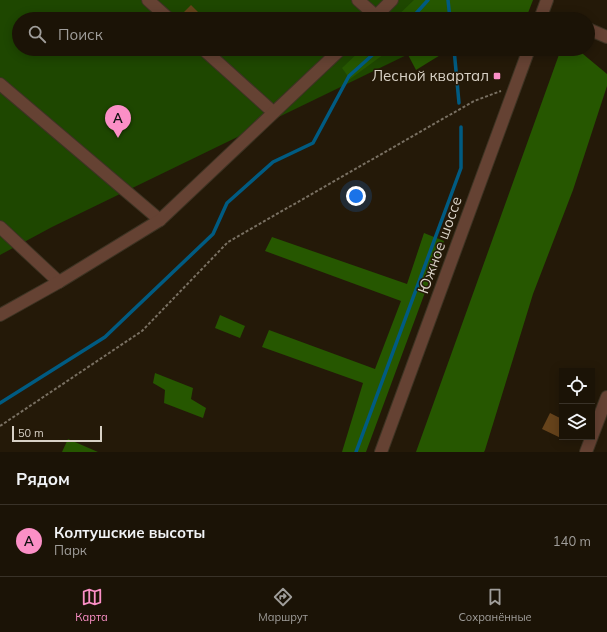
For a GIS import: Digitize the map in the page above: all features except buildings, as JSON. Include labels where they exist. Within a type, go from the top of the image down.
[{"type":"street","points":[[148,0],[161,12]]},
{"type":"street","points":[[358,0],[369,12]]},
{"type":"street","points":[[381,12],[392,0]]},
{"type":"street","points":[[545,12],[547,0]]},
{"type":"street","points":[[595,32],[607,37]]},
{"type":"street","points":[[210,56],[273,112]]},
{"type":"street","points":[[0,316],[59,282],[160,220],[333,56]]},
{"type":"street","name":"Южное шоссе","points":[[381,452],[527,56]]},
{"type":"street","points":[[0,84],[160,220]]},
{"type":"street","points":[[0,227],[59,282]]},
{"type":"street","points":[[586,452],[607,397]]},
{"type":"path","points":[[0,426],[142,331],[228,242],[474,101],[516,86]]},
{"type":"green space","points":[[0,0],[510,0],[492,12],[12,12],[12,56],[405,56],[52,227],[0,255]]},
{"type":"green space","points":[[414,0],[533,0],[528,12],[401,12]]},
{"type":"green space","points":[[355,56],[381,56],[350,79],[342,68]]},
{"type":"green space","points":[[409,56],[439,56],[416,70]]},
{"type":"green space","points":[[558,56],[585,56],[607,74],[607,86],[573,190],[533,294],[485,450],[484,452],[416,452]]},
{"type":"green space","points":[[424,233],[444,241],[366,452],[342,452],[363,383],[262,347],[269,330],[375,369],[401,301],[265,251],[272,237],[407,284]]},
{"type":"green space","points":[[220,315],[245,326],[240,338],[215,328]]},
{"type":"green space","points":[[155,373],[193,388],[191,399],[206,408],[203,418],[164,403],[165,390],[153,383]]},
{"type":"green space","points":[[68,439],[98,452],[62,452]]},
{"type":"waterway","points":[[417,12],[428,0]]},
{"type":"waterway","points":[[448,0],[449,12]]},
{"type":"waterway","points":[[0,403],[105,337],[213,234],[227,203],[273,162],[313,143],[349,76],[371,56]]},
{"type":"waterway","points":[[455,56],[459,103]]},
{"type":"waterway","points":[[356,452],[461,168],[461,127]]},
{"type":"place","name":"Лесной квартал","points":[[497,76]]},
{"type":"place","name":"Колтушские высоты","points":[[118,138]]}]
